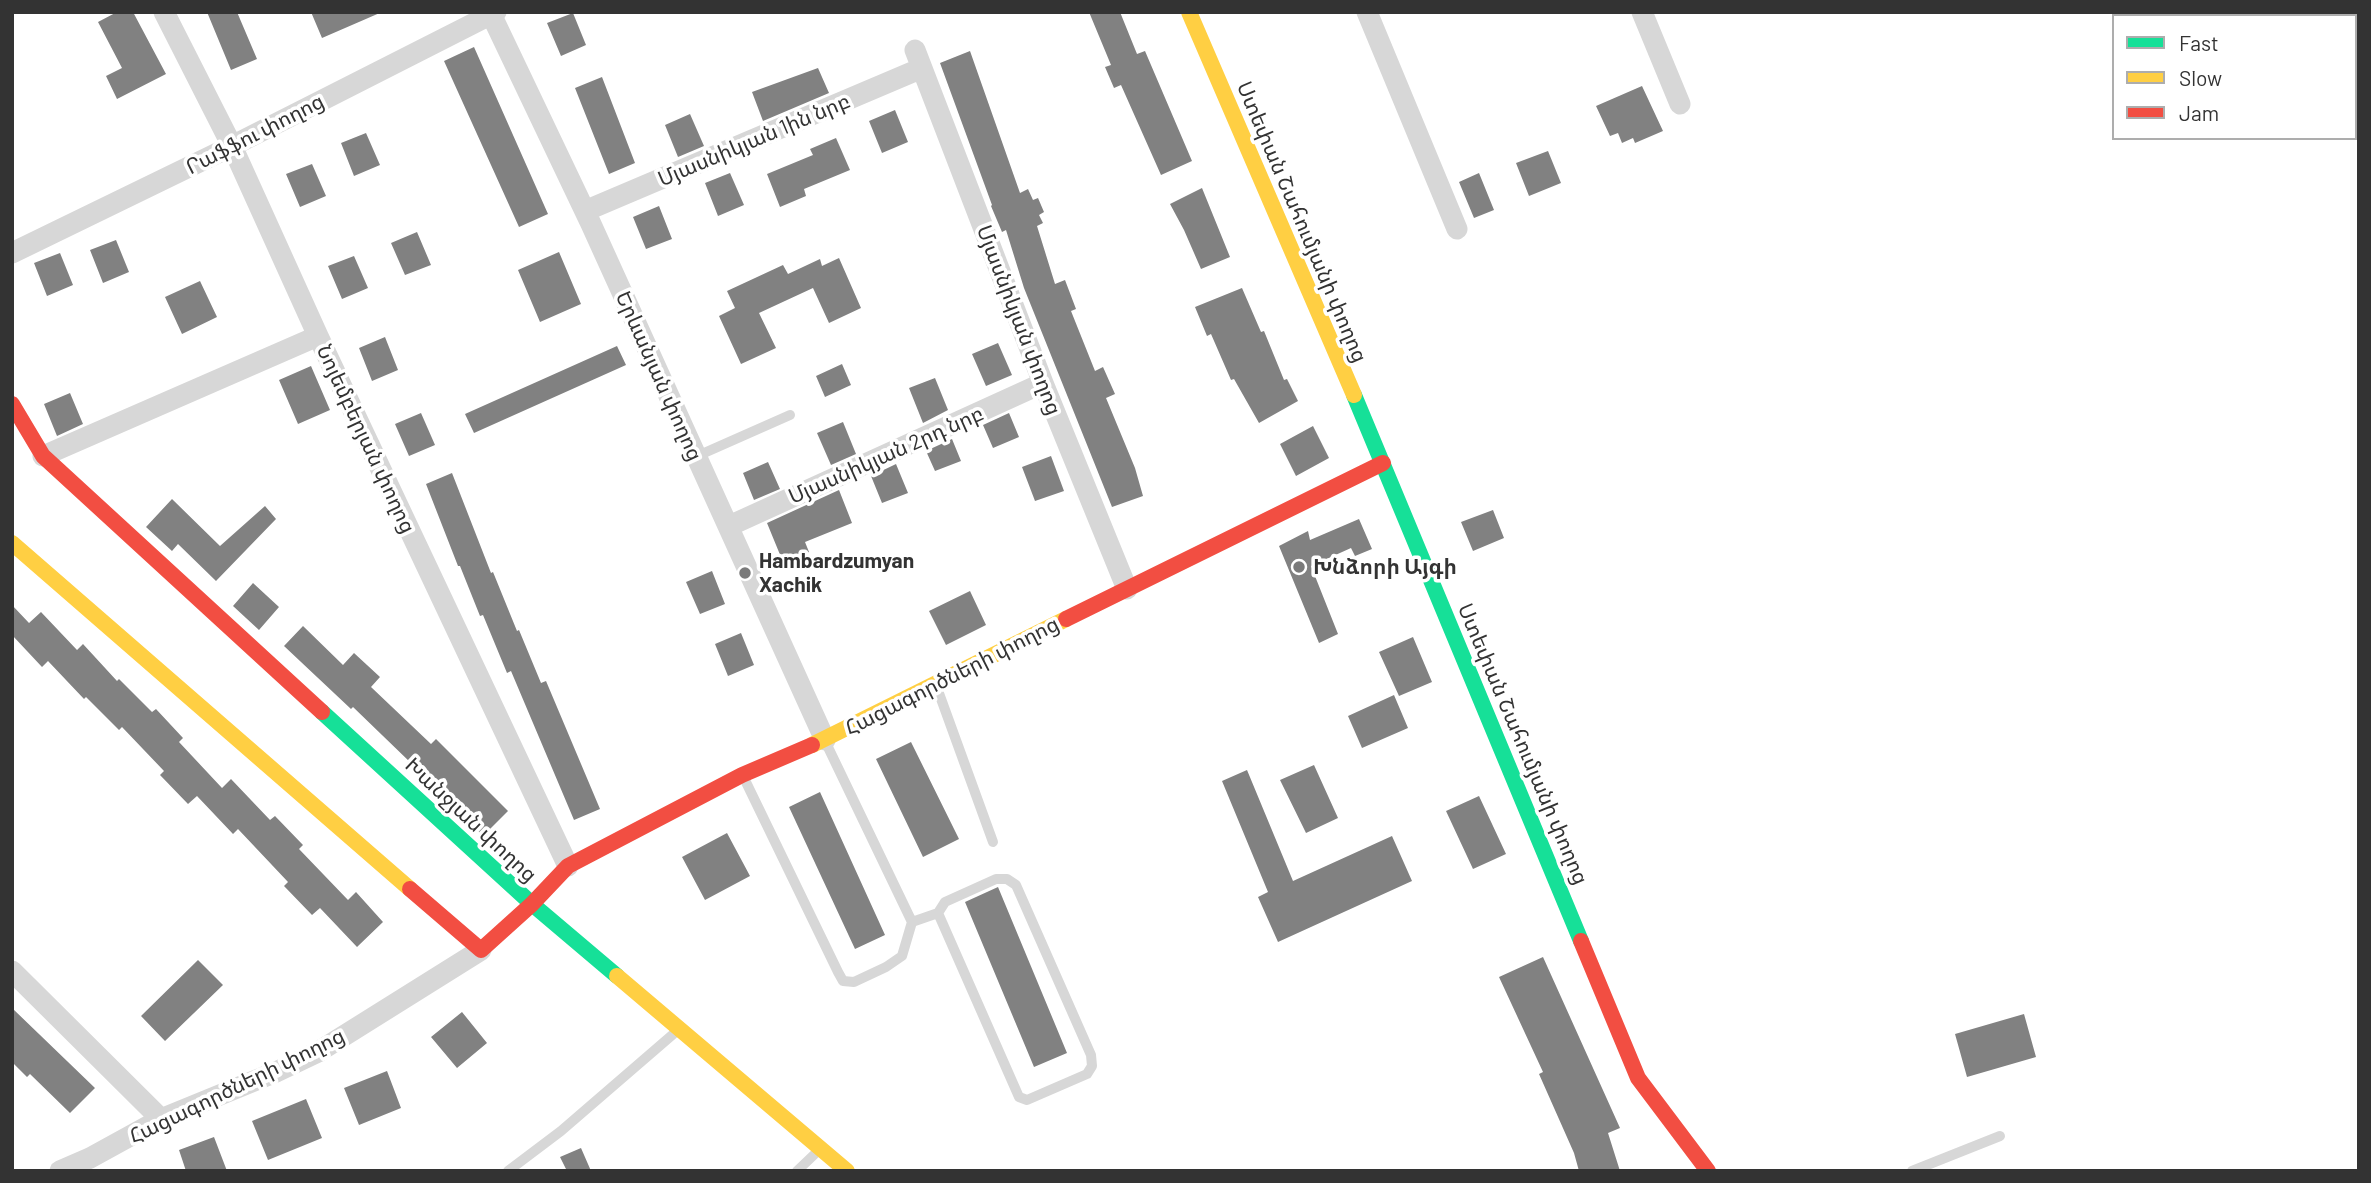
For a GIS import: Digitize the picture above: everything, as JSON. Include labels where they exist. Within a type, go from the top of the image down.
[{"type":"street","name":"Նոյեմբերյան փողոց","points":[[164,12],[232,146],[318,336],[568,866]]},
{"type":"street","name":"Ստեփան Շահումյանի փողոց","points":[[1189,12],[1383,463],[1638,1077],[1708,1171]]},
{"type":"street","points":[[1367,12],[1457,229]]},
{"type":"street","points":[[1642,12],[1680,104]]},
{"type":"street","name":"Րաֆֆու փողոց","points":[[12,253],[232,146],[492,13]]},
{"type":"street","name":"Երևանյան փողոց","points":[[492,13],[825,740]]},
{"type":"street","name":"Մյասնիկյան 1ին նրբ","points":[[585,211],[919,59]]},
{"type":"street","name":"Մյասնիկյան փողոց","points":[[919,59],[1043,383],[1127,589]]},
{"type":"street","points":[[43,456],[318,336]]},
{"type":"street","name":"Մյասնիկյան 2րդ նրբ","points":[[729,526],[1043,383]]},
{"type":"street","name":"Խանջյան փողոց","points":[[12,404],[43,456],[531,904],[481,950]]},
{"type":"street","name":"Հացագործների փողոց","points":[[531,904],[568,866],[742,775],[825,740],[935,683],[1383,463]]},
{"type":"street","points":[[12,543],[481,950]]},
{"type":"street","points":[[531,904],[847,1171]]},
{"type":"street","name":"Հացագործների փողոց","points":[[60,1171],[162,1119],[318,1052],[481,950]]},
{"type":"street","points":[[12,971],[162,1119]]},
{"type":"lane","points":[[695,457],[790,415]]},
{"type":"lane","points":[[935,683],[993,842]]},
{"type":"lane","points":[[742,775],[844,981],[854,982],[902,956],[912,922],[825,740]]},
{"type":"lane","points":[[912,922],[938,913],[945,902],[996,879],[1007,879],[1016,885],[1091,1055],[1092,1066],[1087,1074],[1027,1100],[1019,1097],[938,913]]},
{"type":"lane","points":[[508,1171],[561,1131],[680,1028]]},
{"type":"lane","points":[[1912,1171],[2000,1136]]},
{"type":"lane","points":[[797,1171],[821,1148]]},
{"type":"building","points":[[117,12],[133,12],[166,74],[117,99],[106,76],[122,68],[98,22]]},
{"type":"building","points":[[207,12],[237,12],[257,59],[231,70]]},
{"type":"building","points":[[311,12],[382,12],[322,38]]},
{"type":"building","points":[[1089,12],[1120,12],[1137,54],[1145,51],[1192,161],[1161,175],[1121,85],[1114,88],[1105,67],[1111,65]]},
{"type":"building","points":[[573,13],[586,45],[561,56],[547,23]]},
{"type":"building","points":[[474,47],[548,214],[519,227],[444,61]]},
{"type":"building","points":[[970,51],[1020,193],[1028,189],[1033,200],[1038,198],[1044,212],[1039,215],[1043,223],[1037,226],[1055,284],[1065,280],[1076,309],[1071,311],[1095,371],[1103,367],[1115,394],[1106,398],[1135,468],[1143,496],[1112,507],[1024,288],[1006,230],[1002,232],[991,206],[940,63]]},
{"type":"building","points":[[818,68],[829,93],[763,121],[752,92]]},
{"type":"building","points":[[602,77],[635,163],[609,174],[575,88]]},
{"type":"building","points":[[1642,86],[1663,131],[1635,143],[1633,138],[1622,143],[1618,133],[1610,136],[1596,106]]},
{"type":"building","points":[[895,110],[908,142],[882,153],[869,121]]},
{"type":"building","points":[[690,114],[704,146],[678,157],[665,125]]},
{"type":"building","points":[[366,133],[380,165],[354,176],[341,143]]},
{"type":"building","points":[[836,138],[850,170],[804,189],[806,196],[780,207],[767,174],[813,155],[810,149]]},
{"type":"building","points":[[1548,151],[1561,183],[1529,196],[1516,163]]},
{"type":"building","points":[[312,164],[326,196],[300,207],[286,174]]},
{"type":"building","points":[[730,173],[744,205],[718,216],[705,183]]},
{"type":"building","points":[[1479,173],[1494,210],[1474,218],[1459,182]]},
{"type":"building","points":[[1202,188],[1230,257],[1201,269],[1170,204]]},
{"type":"building","points":[[659,206],[672,239],[646,249],[633,217]]},
{"type":"building","points":[[417,232],[431,265],[405,275],[391,243]]},
{"type":"building","points":[[116,240],[129,272],[103,283],[90,250]]},
{"type":"building","points":[[559,252],[581,304],[540,322],[518,270]]},
{"type":"building","points":[[60,253],[73,285],[47,296],[34,263]]},
{"type":"building","points":[[354,256],[368,288],[342,299],[328,266]]},
{"type":"building","points":[[839,258],[861,308],[829,323],[813,288],[759,313],[776,348],[741,364],[719,316],[735,308],[727,291],[783,265],[788,274],[820,259],[822,266]]},
{"type":"building","points":[[200,281],[217,317],[182,334],[165,297]]},
{"type":"building","points":[[1242,288],[1261,332],[1264,331],[1284,380],[1287,379],[1298,401],[1259,423],[1234,379],[1231,380],[1211,334],[1207,336],[1195,307]]},
{"type":"building","points":[[385,337],[398,370],[372,381],[359,348]]},
{"type":"building","points":[[998,343],[1012,375],[986,386],[972,354]]},
{"type":"building","points":[[617,346],[626,365],[474,433],[465,414]]},
{"type":"building","points":[[842,364],[851,385],[825,397],[816,376]]},
{"type":"building","points":[[311,366],[330,410],[298,424],[279,380]]},
{"type":"building","points":[[935,378],[948,410],[923,423],[909,388]]},
{"type":"building","points":[[70,393],[83,424],[57,436],[44,404]]},
{"type":"building","points":[[421,413],[435,445],[409,456],[395,424]]},
{"type":"building","points":[[1009,413],[1019,437],[993,448],[983,425]]},
{"type":"building","points":[[843,422],[856,454],[831,465],[817,433]]},
{"type":"building","points":[[1313,426],[1329,458],[1296,476],[1280,444]]},
{"type":"building","points":[[952,439],[961,461],[935,471],[926,451]]},
{"type":"building","points":[[1051,456],[1064,491],[1035,501],[1022,467]]},
{"type":"building","points":[[768,462],[780,489],[754,500],[743,473]]},
{"type":"building","points":[[896,464],[908,493],[882,503],[871,476]]},
{"type":"building","points":[[452,473],[491,573],[493,572],[541,683],[546,681],[600,809],[574,820],[511,671],[507,673],[483,615],[480,616],[426,484]]},
{"type":"building","points":[[839,490],[852,523],[805,542],[809,552],[783,562],[767,523]]},
{"type":"building","points":[[172,499],[220,546],[265,506],[276,519],[216,581],[178,544],[172,551],[146,527]]},
{"type":"building","points":[[1493,510],[1504,538],[1473,551],[1461,522]]},
{"type":"building","points":[[1359,519],[1372,549],[1355,556],[1351,548],[1311,566],[1338,634],[1319,643],[1279,546],[1308,531],[1310,540]]},
{"type":"building","points":[[712,571],[725,604],[700,614],[686,582]]},
{"type":"building","points":[[253,583],[279,607],[259,630],[233,606]]},
{"type":"building","points":[[970,591],[986,625],[946,645],[929,611]]},
{"type":"building","points":[[12,605],[29,623],[41,612],[77,650],[83,644],[117,681],[119,679],[152,712],[156,709],[183,738],[179,742],[222,788],[231,779],[270,820],[275,816],[303,845],[299,849],[348,900],[356,892],[383,922],[357,947],[320,908],[312,915],[284,886],[288,882],[238,829],[233,834],[197,796],[188,804],[160,775],[164,771],[122,727],[119,730],[86,697],[84,699],[48,661],[42,667],[12,635]]},
{"type":"building","points":[[303,626],[343,665],[354,653],[380,677],[371,687],[431,744],[436,739],[508,811],[483,836],[409,766],[412,764],[353,707],[351,709],[284,646]]},
{"type":"building","points":[[741,633],[754,665],[728,676],[715,644]]},
{"type":"building","points":[[1413,637],[1432,682],[1399,696],[1379,652]]},
{"type":"building","points":[[1394,695],[1408,728],[1362,748],[1348,716]]},
{"type":"building","points":[[911,742],[959,839],[923,857],[876,759]]},
{"type":"building","points":[[1314,765],[1338,818],[1306,833],[1280,780]]},
{"type":"building","points":[[1247,770],[1293,881],[1392,836],[1412,881],[1278,942],[1258,897],[1268,892],[1222,781]]},
{"type":"building","points":[[820,792],[885,935],[855,949],[789,807]]},
{"type":"building","points":[[1479,796],[1506,854],[1473,869],[1446,811]]},
{"type":"building","points":[[727,833],[750,876],[705,900],[682,857]]},
{"type":"building","points":[[998,887],[1067,1053],[1034,1067],[965,902]]},
{"type":"building","points":[[1543,957],[1620,1128],[1608,1133],[1620,1171],[1579,1171],[1574,1153],[1539,1074],[1543,1072],[1499,977]]},
{"type":"building","points":[[198,960],[223,985],[165,1041],[141,1016]]},
{"type":"building","points":[[12,1008],[95,1088],[70,1113],[30,1074],[27,1077],[12,1062]]},
{"type":"building","points":[[462,1012],[487,1043],[457,1068],[431,1037]]},
{"type":"building","points":[[2024,1014],[2036,1057],[1967,1077],[1955,1034]]},
{"type":"building","points":[[387,1071],[401,1108],[359,1125],[344,1088]]},
{"type":"building","points":[[306,1099],[322,1138],[268,1160],[252,1121]]},
{"type":"building","points":[[214,1137],[227,1171],[186,1171],[179,1150]]},
{"type":"building","points":[[581,1148],[591,1171],[567,1171],[560,1157]]},
{"type":"traffic: fast","points":[[1354,395],[1581,941]]},
{"type":"traffic: fast","points":[[322,712],[532,904],[617,976]]},
{"type":"traffic: slow","points":[[1189,12],[1354,395]]},
{"type":"traffic: slow","points":[[12,543],[410,889]]},
{"type":"traffic: slow","points":[[812,745],[1066,619]]},
{"type":"traffic: slow","points":[[617,976],[847,1171]]},
{"type":"traffic: jam","points":[[12,404],[43,456],[322,712]]},
{"type":"traffic: jam","points":[[1066,619],[1383,463]]},
{"type":"traffic: jam","points":[[410,889],[481,950],[532,904],[568,866],[742,775],[812,745]]},
{"type":"traffic: jam","points":[[1581,941],[1638,1078],[1708,1171]]},
{"type":"place","name":"Խնձորի Այգի","points":[[1299,567]]},
{"type":"place","name":"Hambardzumyan Xachik","points":[[745,573]]}]
